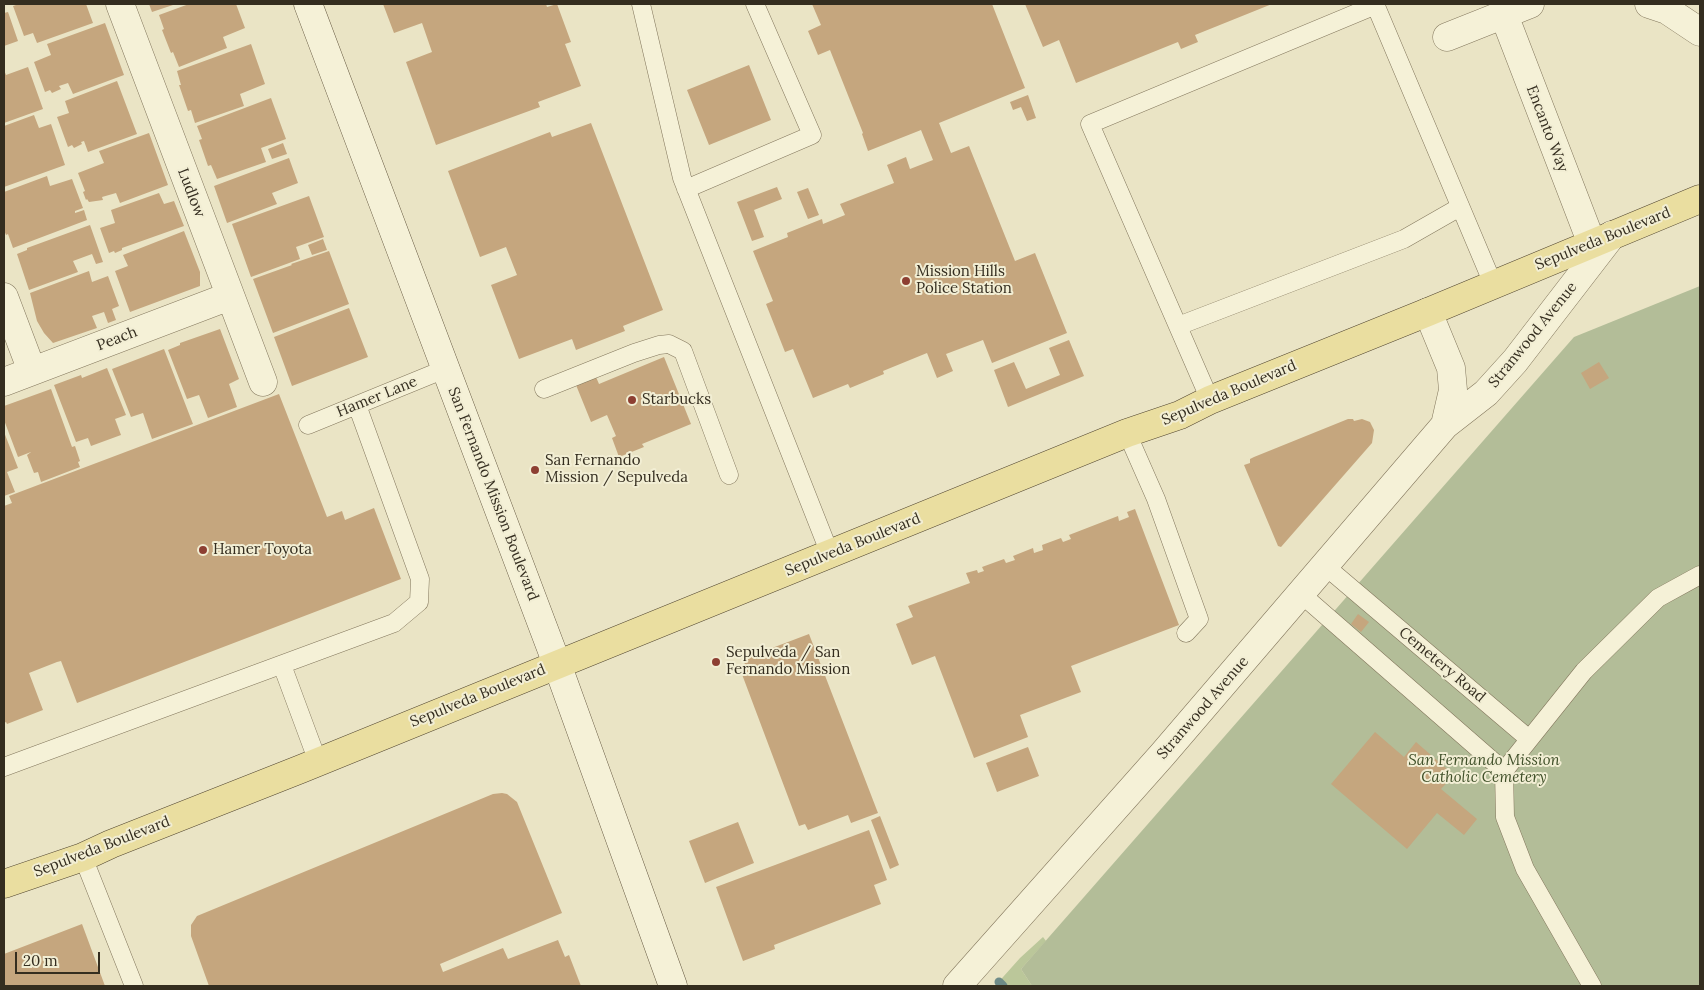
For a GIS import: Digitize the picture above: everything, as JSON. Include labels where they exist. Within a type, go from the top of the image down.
[{"type":"main road","name":"Sepulveda Boulevard","points":[[4,884],[83,857],[111,844],[318,762],[1127,433],[1180,415],[1210,400],[1700,199]]},
{"type":"street","name":"Ludlow","points":[[120,4],[263,382]]},
{"type":"street","name":"San Fernando Mission Boulevard","points":[[308,4],[557,664],[674,986]]},
{"type":"street","points":[[1447,37],[1530,4]]},
{"type":"street","points":[[1649,4],[1667,10],[1700,32]]},
{"type":"street","name":"Encanto Way","points":[[1504,14],[1602,240]]},
{"type":"street","name":"Stranwood Avenue","points":[[957,986],[1163,754],[1445,425],[1486,393],[1515,362],[1602,240]]},
{"type":"street","name":"Peach","points":[[4,382],[230,296]]},
{"type":"street","points":[[4,297],[32,371]]},
{"type":"street","name":"Stranwood Avenue","points":[[1428,312],[1451,368],[1453,390],[1445,425]]},
{"type":"lane","points":[[641,4],[682,178],[830,554]]},
{"type":"lane","points":[[686,189],[812,135],[755,4]]},
{"type":"lane","points":[[1210,400],[1090,124],[1376,4],[1493,284]]},
{"type":"lane","points":[[1178,326],[1404,239],[1460,208]]},
{"type":"lane","points":[[544,389],[634,353],[659,345],[669,344],[683,351],[730,475]]},
{"type":"lane","name":"Hamer Lane","points":[[308,425],[445,369]]},
{"type":"lane","points":[[4,767],[394,623],[419,602],[420,579],[357,405]]},
{"type":"lane","points":[[1127,433],[1156,499],[1199,619],[1186,633]]},
{"type":"lane","name":"Cemetery Road","points":[[1324,565],[1529,739]]},
{"type":"lane","points":[[1592,986],[1525,869],[1505,817],[1504,771],[1584,671],[1658,598],[1700,575]]},
{"type":"lane","points":[[1300,593],[1504,771]]},
{"type":"lane","points":[[282,665],[318,762]]},
{"type":"lane","points":[[83,857],[134,986]]},
{"type":"green space","name":"San Fernando Mission Catholic Cemetery","points":[[1700,286],[1700,986],[1032,986],[1021,969],[1574,337]]},
{"type":"green space","points":[[1043,937],[1046,941],[1021,969],[1032,986],[995,986],[1020,958]]},
{"type":"building","points":[[19,4],[86,4],[93,23],[37,43],[33,33],[24,36],[13,6]]},
{"type":"building","points":[[149,4],[176,4],[152,12]]},
{"type":"building","points":[[189,4],[236,4],[245,28],[223,37],[227,48],[179,67],[162,30],[164,29],[159,15]]},
{"type":"building","points":[[383,4],[546,4],[547,7],[557,4],[571,42],[565,44],[581,86],[538,102],[540,107],[436,145],[406,62],[432,52],[422,23],[394,33]]},
{"type":"building","name":"Mission Hills Police Station","points":[[812,4],[992,4],[1025,88],[939,123],[951,153],[969,146],[1015,261],[1035,253],[1067,333],[992,363],[983,340],[946,354],[953,371],[937,378],[927,353],[883,371],[884,374],[850,388],[848,384],[813,398],[793,349],[785,352],[766,304],[773,301],[753,251],[788,237],[787,233],[822,219],[823,224],[845,215],[840,204],[894,183],[887,165],[906,157],[910,169],[933,160],[921,130],[868,151],[863,133],[830,50],[818,55],[808,31],[821,25]]},
{"type":"building","points":[[1025,4],[1272,4],[1195,35],[1198,42],[1181,49],[1178,42],[1076,83],[1059,40],[1043,47]]},
{"type":"building","points":[[8,12],[18,41],[4,46],[4,13]]},
{"type":"building","points":[[105,23],[124,75],[73,94],[68,83],[59,86],[61,89],[52,93],[50,90],[45,92],[34,62],[51,55],[47,44]]},
{"type":"building","points":[[251,44],[265,84],[240,94],[244,106],[195,123],[191,110],[188,111],[179,85],[181,85],[177,71]]},
{"type":"building","points":[[749,65],[771,120],[709,145],[687,90]]},
{"type":"building","points":[[28,67],[43,109],[4,123],[4,70],[6,75]]},
{"type":"building","points":[[117,81],[137,134],[88,152],[84,141],[74,148],[72,145],[68,147],[57,117],[69,113],[65,101]]},
{"type":"building","points":[[1028,95],[1036,118],[1027,121],[1021,107],[1013,110],[1010,102]]},
{"type":"building","points":[[271,98],[286,139],[261,148],[266,162],[217,179],[211,165],[208,166],[199,140],[202,139],[197,126]]},
{"type":"building","points":[[34,115],[39,128],[51,124],[65,165],[4,187],[4,126]]},
{"type":"building","points":[[591,123],[663,310],[623,326],[625,331],[576,350],[572,339],[519,359],[491,285],[517,275],[506,247],[480,257],[448,171],[550,132],[552,137]]},
{"type":"building","points":[[149,133],[168,185],[120,203],[116,193],[102,197],[103,200],[89,202],[86,200],[83,192],[85,191],[78,173],[104,163],[99,151]]},
{"type":"building","points":[[283,143],[287,154],[272,159],[268,149]]},
{"type":"building","points":[[289,158],[298,183],[272,193],[277,204],[227,223],[214,186]]},
{"type":"building","points":[[47,176],[50,186],[72,179],[83,208],[75,211],[75,213],[84,210],[87,220],[13,248],[8,234],[6,235],[4,230],[4,192]]},
{"type":"building","points":[[777,187],[782,199],[754,210],[764,237],[752,241],[737,202]]},
{"type":"building","points":[[808,188],[819,215],[808,219],[797,192]]},
{"type":"building","points":[[159,193],[164,204],[174,201],[184,226],[122,248],[122,250],[115,253],[114,251],[109,253],[100,228],[115,223],[111,210]]},
{"type":"building","points":[[309,196],[324,237],[296,247],[300,259],[251,277],[232,224]]},
{"type":"building","points":[[90,225],[103,262],[96,264],[92,254],[73,261],[78,272],[29,290],[17,254],[27,250],[27,248]]},
{"type":"building","points":[[184,231],[200,272],[200,286],[130,312],[115,271],[128,266],[123,255]]},
{"type":"building","points":[[323,239],[327,250],[312,255],[308,245]]},
{"type":"building","points":[[329,251],[349,304],[273,333],[253,279]]},
{"type":"building","points":[[89,271],[92,282],[108,276],[119,306],[112,309],[116,320],[108,323],[104,312],[92,316],[97,328],[53,343],[37,321],[30,293]]},
{"type":"building","points":[[349,308],[368,357],[292,386],[274,337]]},
{"type":"building","points":[[220,329],[239,379],[229,384],[237,407],[208,418],[199,395],[187,399],[168,350],[180,345],[180,343]]},
{"type":"building","points":[[1069,340],[1084,376],[1008,407],[994,370],[1014,362],[1026,389],[1060,375],[1049,348]]},
{"type":"building","points":[[164,349],[193,424],[152,439],[143,413],[131,417],[112,369]]},
{"type":"building","name":"Starbucks","points":[[664,357],[691,424],[642,444],[644,447],[619,457],[612,438],[616,436],[607,415],[591,422],[576,385],[596,377],[599,384]]},
{"type":"building","points":[[1599,362],[1609,378],[1590,389],[1581,373]]},
{"type":"building","points":[[107,368],[126,415],[115,419],[121,435],[91,446],[88,438],[76,442],[54,385],[81,375],[82,378]]},
{"type":"building","points":[[51,389],[72,447],[75,446],[80,467],[41,482],[38,472],[34,473],[27,455],[31,452],[18,457],[4,420],[4,406]]},
{"type":"building","name":"Hamer Toyota","points":[[279,394],[327,517],[342,511],[345,520],[374,508],[401,579],[77,703],[61,661],[57,662],[29,673],[43,710],[7,724],[6,722],[4,723],[4,506],[12,503],[9,496]]},
{"type":"building","points":[[1348,419],[1353,419],[1354,421],[1362,419],[1370,422],[1374,430],[1372,443],[1281,547],[1278,546],[1244,465],[1250,463],[1250,459],[1254,457]]},
{"type":"building","points":[[4,432],[18,468],[7,472],[15,492],[4,496]]},
{"type":"building","points":[[1135,509],[1179,625],[1071,666],[1081,692],[1020,715],[1028,737],[974,758],[935,656],[912,665],[896,624],[913,617],[908,606],[970,583],[966,573],[977,570],[978,573],[984,571],[982,567],[1004,559],[1006,563],[1015,560],[1013,556],[1033,548],[1034,553],[1043,550],[1042,545],[1061,538],[1063,542],[1071,539],[1069,535],[1118,516],[1119,521],[1129,517],[1127,512]]},
{"type":"building","points":[[1358,614],[1369,622],[1361,632],[1351,624]]},
{"type":"building","points":[[809,634],[878,813],[851,823],[848,815],[808,830],[805,824],[799,826],[740,669],[746,667],[743,659]]},
{"type":"building","points":[[1375,732],[1404,757],[1416,742],[1454,775],[1441,789],[1477,819],[1464,835],[1437,813],[1407,849],[1331,784]]},
{"type":"building","points":[[1028,747],[1039,776],[997,792],[986,763]]},
{"type":"building","points":[[493,794],[507,794],[517,802],[562,913],[440,964],[443,972],[503,948],[508,959],[558,940],[565,957],[569,955],[581,986],[209,986],[191,936],[191,925],[197,916]]},
{"type":"building","points":[[880,816],[899,865],[890,869],[871,820]]},
{"type":"building","points":[[738,822],[754,863],[705,883],[689,841]]},
{"type":"building","points":[[869,830],[887,880],[874,885],[881,904],[774,945],[775,949],[743,961],[716,887]]},
{"type":"building","points":[[82,924],[105,986],[4,986],[4,954]]},
{"type":"waterway","points":[[999,982],[1003,986]]},
{"type":"place","name":"Mission Hills Police Station","points":[[906,281]]},
{"type":"place","name":"Starbucks","points":[[632,400]]},
{"type":"place","name":"San Fernando Mission / Sepulveda","points":[[535,470]]},
{"type":"place","name":"Hamer Toyota","points":[[203,550]]},
{"type":"place","name":"Sepulveda / San Fernando Mission","points":[[716,662]]}]
